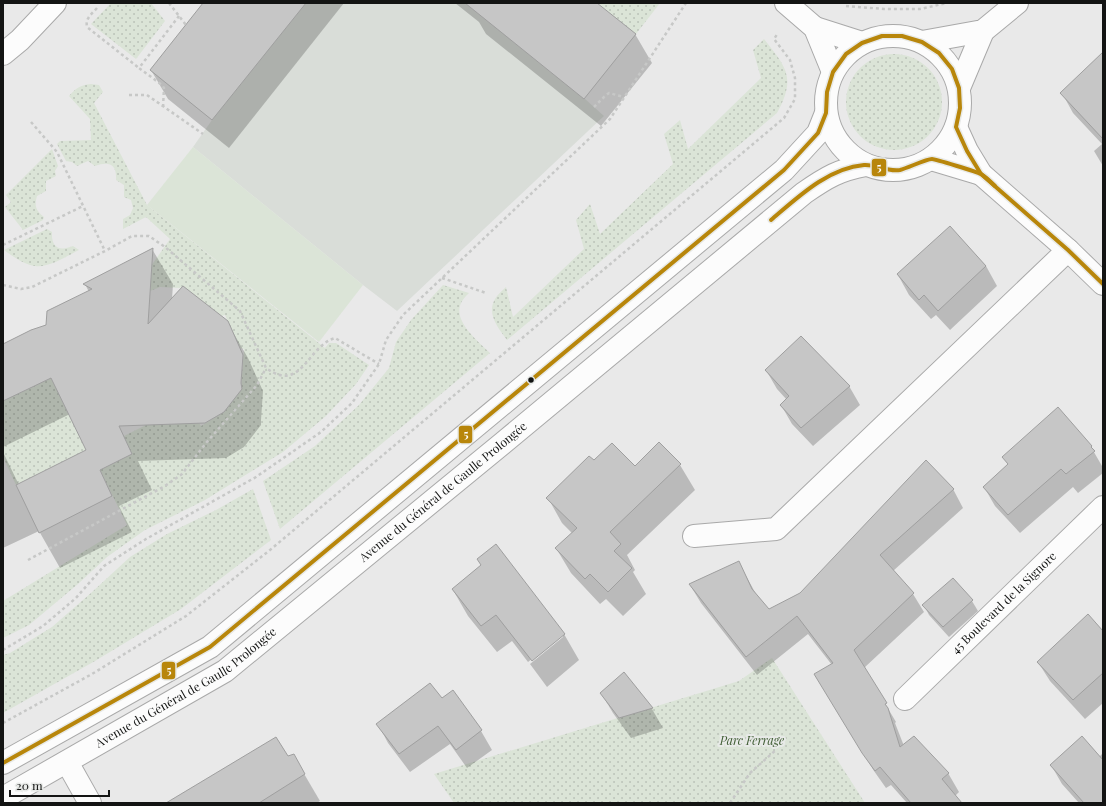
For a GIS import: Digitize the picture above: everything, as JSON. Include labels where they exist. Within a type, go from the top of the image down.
[{"type":"street","points":[[3,54],[20,40],[55,3]]},
{"type":"street","points":[[786,3],[815,28],[862,43]]},
{"type":"street","points":[[959,88],[983,31],[1017,3]]},
{"type":"street","points":[[815,28],[833,72]]},
{"type":"street","points":[[922,42],[983,31]]},
{"type":"street","points":[[882,36],[902,36],[922,42],[939,53],[952,69],[959,88],[960,108],[956,126],[947,144],[931,159],[910,168],[888,170],[866,165],[847,152],[834,134],[826,113],[827,92],[833,72],[846,54],[862,43],[882,36]]},
{"type":"street","name":"Avenue du Général de Gaulle Prolongée","points":[[3,763],[210,647],[784,170],[818,133],[826,113]]},
{"type":"street","points":[[956,126],[967,151],[981,174],[1068,250],[1103,284]]},
{"type":"street","points":[[931,159],[981,174]]},
{"type":"street","name":"Avenue du Général de Gaulle Prolongée","points":[[3,798],[225,671],[491,453],[804,193],[824,179],[845,169],[866,165]]},
{"type":"street","points":[[694,536],[776,528],[1068,250]]},
{"type":"street","name":"45 Boulevard de la Signore","points":[[905,700],[1103,507]]},
{"type":"street","points":[[67,762],[90,803]]},
{"type":"path","points":[[169,3],[186,25]]},
{"type":"path","points":[[3,650],[43,626],[76,598],[104,566],[146,539],[256,477],[321,432],[352,403],[379,364],[386,340],[403,315],[610,119],[686,3]]},
{"type":"path","points":[[844,6],[884,9],[920,9],[947,3]]},
{"type":"path","points":[[97,8],[87,19],[86,23],[88,27],[162,85],[164,88],[164,107]]},
{"type":"path","points":[[140,68],[179,16]]},
{"type":"path","points":[[3,723],[92,674],[186,616],[270,550],[784,118],[795,99],[795,78],[790,60],[774,39],[777,34]]},
{"type":"path","points":[[594,107],[609,93],[624,97]]},
{"type":"path","points":[[129,95],[147,95],[203,134]]},
{"type":"path","points":[[31,122],[57,152],[105,251]]},
{"type":"path","points":[[3,245],[83,206]]},
{"type":"path","points":[[3,285],[21,289],[32,287],[132,236],[149,236],[165,247],[240,310],[266,368],[273,373],[285,376],[299,372],[322,345],[328,340],[335,338],[379,364]]},
{"type":"path","points":[[442,278],[486,293]]},
{"type":"path","points":[[28,560],[165,486],[182,474],[206,443],[257,385],[266,368]]},
{"type":"path","points":[[730,803],[750,773],[777,749]]},
{"type":"shaded area","points":[[203,3],[597,3],[636,34],[584,98],[604,116],[397,311],[193,147],[212,120],[150,70]]},
{"type":"green space","points":[[111,3],[151,3],[165,21],[136,59],[91,24]]},
{"type":"green space","points":[[597,3],[660,3],[636,34]]},
{"type":"green space","points":[[764,39],[778,58],[786,74],[786,91],[777,113],[507,340],[497,326],[493,316],[493,305],[497,296],[506,287],[513,317],[584,249],[576,220],[590,204],[600,234],[673,164],[664,134],[680,120],[688,149],[761,78],[753,50]]},
{"type":"green space","points":[[885,54],[903,54],[913,57],[921,62],[934,75],[939,83],[942,93],[942,111],[939,121],[928,136],[921,142],[913,147],[903,150],[885,150],[875,147],[867,142],[854,129],[849,121],[846,111],[846,93],[849,83],[854,75],[867,62],[875,57]]},
{"type":"green space","points":[[91,84],[99,85],[103,92],[94,103],[147,205],[325,348],[329,343],[336,343],[369,365],[356,384],[326,416],[283,452],[205,500],[145,530],[107,557],[78,584],[29,625],[3,638],[3,601],[127,525],[100,470],[124,436],[160,418],[166,424],[199,423],[201,426],[224,412],[241,390],[244,349],[240,348],[225,315],[221,316],[183,286],[180,288],[160,287],[150,291],[151,266],[170,239],[146,217],[123,229],[123,219],[130,215],[133,208],[131,200],[124,197],[124,185],[116,180],[115,170],[113,167],[108,164],[95,166],[88,161],[77,166],[72,162],[66,161],[57,144],[60,141],[91,140],[90,119],[69,96],[78,87]]},
{"type":"green space","points":[[193,147],[363,285],[319,342],[147,205]]},
{"type":"green space","points":[[52,149],[58,166],[55,171],[56,176],[46,181],[46,191],[37,196],[36,203],[37,210],[44,217],[43,220],[23,230],[5,207],[11,202],[6,195]]},
{"type":"green space","points":[[47,229],[52,232],[53,241],[57,247],[68,248],[73,246],[79,250],[58,261],[46,265],[35,266],[27,264],[4,250]]},
{"type":"green space","points":[[443,285],[469,293],[461,304],[459,312],[461,319],[474,338],[490,353],[280,529],[263,481],[315,446],[359,405],[389,368],[396,342],[411,320]]},
{"type":"green space","points":[[51,378],[86,450],[16,485],[3,457],[3,401]]},
{"type":"green space","points":[[253,489],[271,540],[181,609],[95,661],[3,713],[3,655],[10,653],[52,627],[130,557],[167,534],[216,510]]},
{"type":"green space","name":"Parc Ferrage","points":[[772,658],[865,803],[454,803],[434,774],[739,681]]},
{"type":"building","points":[[203,3],[306,3],[212,120],[150,70]]},
{"type":"building","points":[[465,3],[597,3],[636,34],[584,99]]},
{"type":"building","points":[[1103,52],[1103,139],[1060,93]]},
{"type":"building","points":[[950,226],[986,266],[938,311],[924,295],[919,300],[897,274]]},
{"type":"building","points":[[153,248],[148,324],[183,286],[228,321],[243,355],[242,389],[224,412],[205,423],[119,426],[132,454],[100,470],[112,496],[39,533],[16,485],[86,450],[51,378],[3,401],[3,344],[31,330],[46,325],[47,311],[92,289],[83,284]]},
{"type":"building","points":[[801,336],[850,386],[801,428],[780,405],[789,396],[765,370]]},
{"type":"building","points":[[1058,407],[1095,451],[1066,474],[1061,469],[1008,515],[983,487],[1008,464],[1002,457]]},
{"type":"building","points":[[659,442],[681,464],[610,532],[621,544],[614,551],[632,568],[608,592],[590,574],[585,579],[555,548],[577,528],[546,498],[589,456],[594,460],[612,443],[635,466]]},
{"type":"building","points":[[926,460],[954,489],[880,555],[914,593],[854,650],[887,703],[885,704],[888,708],[900,747],[914,736],[949,773],[942,779],[962,803],[911,803],[880,767],[875,771],[862,753],[814,674],[833,663],[797,616],[746,657],[689,584],[739,561],[752,589],[769,609],[800,593]]},
{"type":"building","points":[[496,544],[565,634],[532,661],[496,615],[481,626],[452,589],[481,565],[477,559]]},
{"type":"building","points":[[953,578],[973,600],[943,627],[922,605]]},
{"type":"building","points":[[1088,614],[1103,631],[1103,673],[1073,700],[1037,662]]},
{"type":"building","points":[[624,672],[653,708],[619,718],[600,693]]},
{"type":"building","points":[[430,683],[442,698],[453,690],[482,730],[456,750],[438,726],[399,754],[376,724]]},
{"type":"building","points":[[1082,736],[1103,760],[1103,803],[1084,803],[1050,765]]},
{"type":"building","points":[[276,737],[288,756],[294,754],[305,774],[259,803],[166,803]]},
{"type":"transit line","name":"5","points":[[3,763],[210,647],[784,170],[818,133],[826,113],[827,92],[833,72],[846,54],[862,43],[882,36],[902,36],[922,42],[939,53],[952,69],[959,88],[960,108],[956,127],[967,151],[981,174],[1068,250],[1103,284]]},
{"type":"transit line","name":"5","points":[[771,220],[814,185],[838,172],[851,167],[864,165],[890,170],[900,170],[932,159],[981,174],[995,186]]}]
